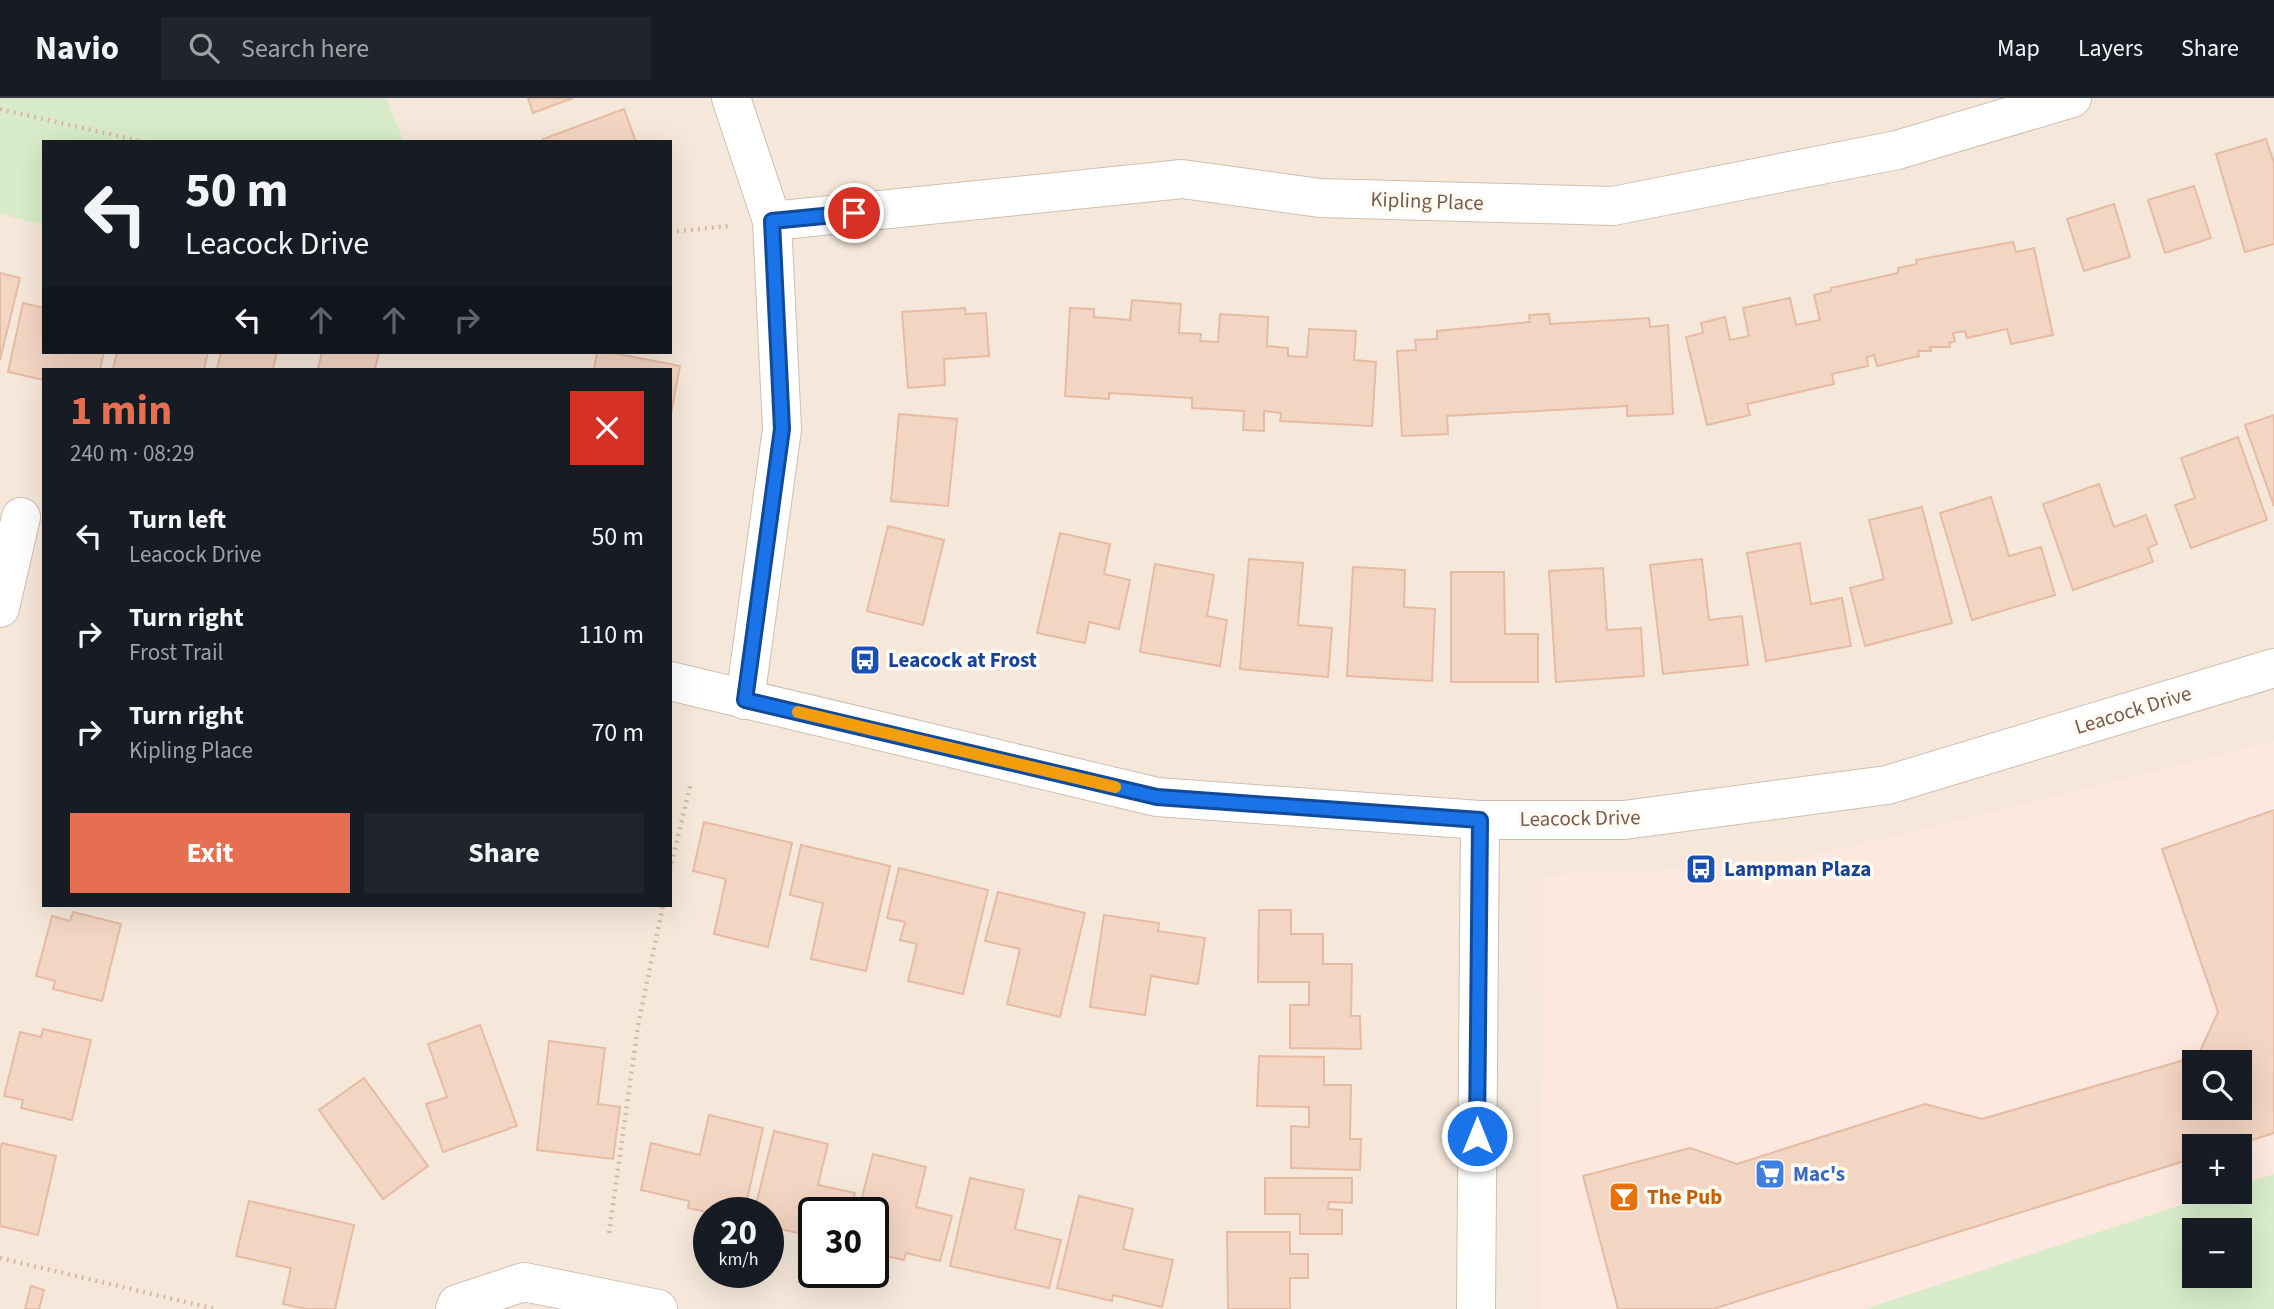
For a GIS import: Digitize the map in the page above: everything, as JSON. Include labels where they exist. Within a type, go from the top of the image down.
[{"type":"street","points":[[731,98],[772,221],[782,429],[745,700]]},
{"type":"street","name":"Kipling Place","points":[[772,221],[1182,179],[1320,198],[1613,206],[1897,150],[2073,98]]},
{"type":"street","points":[[0,608],[21,517]]},
{"type":"street","name":"Leacock Drive","points":[[672,682],[1157,797],[1480,820],[1624,820],[1887,785],[2274,668]]},
{"type":"street","points":[[1476,1309],[1480,820]]},
{"type":"street","points":[[455,1309],[457,1304],[524,1282],[658,1309]]},
{"type":"path","points":[[0,109],[135,140]]},
{"type":"path","points":[[672,232],[772,221]]},
{"type":"path","points":[[672,862],[690,786]]},
{"type":"path","points":[[609,1233],[638,1026],[663,907]]},
{"type":"path","points":[[0,1258],[215,1309]]},
{"type":"shaded area","points":[[0,98],[2274,98],[2274,1309],[0,1309]]},
{"type":"shaded area","points":[[2274,742],[2274,1176],[2252,1183],[2252,1134],[2182,1134],[2182,1204],[2188,1204],[1867,1309],[1541,1309],[1544,875],[1771,866]]},
{"type":"green space","points":[[0,98],[386,98],[403,140],[42,140],[42,224],[0,214]]},
{"type":"green space","points":[[2274,1174],[2274,1309],[1865,1309],[2184,1204],[2252,1204],[2252,1181]]},
{"type":"building","points":[[528,98],[573,98],[533,113]]},
{"type":"building","points":[[624,109],[635,140],[543,140]]},
{"type":"building","points":[[2266,139],[2274,163],[2274,244],[2245,252],[2216,154]]},
{"type":"building","points":[[2194,186],[2211,238],[2165,253],[2148,200]]},
{"type":"building","points":[[2114,204],[2130,257],[2084,271],[2067,219]]},
{"type":"building","points":[[2013,242],[2016,252],[2034,248],[2053,335],[2011,344],[2007,329],[1967,338],[1965,331],[1953,333],[1955,341],[1949,343],[1950,347],[1930,347],[1931,351],[1918,351],[1919,356],[1877,366],[1874,355],[1867,357],[1868,366],[1832,374],[1834,384],[1747,404],[1750,415],[1707,425],[1686,337],[1703,333],[1701,323],[1725,317],[1730,340],[1749,336],[1743,308],[1790,298],[1796,325],[1820,320],[1814,295],[1831,291],[1831,288],[1898,273],[1898,268],[1917,264],[1916,260]]},
{"type":"building","points":[[0,273],[20,278],[0,360]]},
{"type":"building","points":[[1132,300],[1181,304],[1179,333],[1201,334],[1200,341],[1218,342],[1220,314],[1268,317],[1267,346],[1288,348],[1288,356],[1307,357],[1309,329],[1356,331],[1354,360],[1376,362],[1372,426],[1280,421],[1281,413],[1264,411],[1264,431],[1243,430],[1244,411],[1192,408],[1192,398],[1109,393],[1109,399],[1065,396],[1070,308],[1094,309],[1094,317],[1130,320]]},
{"type":"building","points":[[23,303],[42,308],[42,354],[104,354],[100,368],[42,368],[42,380],[8,372]]},
{"type":"building","points":[[965,308],[966,314],[986,313],[989,356],[944,359],[945,385],[908,388],[902,312]]},
{"type":"building","points":[[1549,314],[1550,324],[1649,318],[1650,327],[1668,325],[1673,414],[1627,416],[1627,406],[1447,416],[1448,434],[1402,436],[1397,351],[1416,350],[1415,340],[1437,339],[1437,331],[1530,322],[1529,315]]},
{"type":"building","points":[[117,354],[208,354],[204,368],[113,368]]},
{"type":"building","points":[[221,354],[277,354],[273,368],[217,368]]},
{"type":"building","points":[[322,354],[379,354],[375,368],[318,368]]},
{"type":"building","points":[[597,354],[618,354],[680,366],[672,408],[672,368],[594,368]]},
{"type":"building","points":[[899,414],[957,419],[948,506],[891,501]]},
{"type":"building","points":[[2274,415],[2274,506],[2245,425]]},
{"type":"building","points":[[2238,437],[2267,520],[2191,548],[2175,505],[2195,498],[2181,458]]},
{"type":"building","points":[[2099,484],[2114,527],[2146,515],[2157,544],[2148,548],[2153,562],[2073,590],[2043,504]]},
{"type":"building","points":[[1991,497],[2009,556],[2041,547],[2055,595],[1972,620],[1940,513]]},
{"type":"building","points":[[1922,507],[1952,623],[1865,646],[1850,588],[1884,579],[1869,520]]},
{"type":"building","points":[[888,526],[944,540],[923,625],[867,611]]},
{"type":"building","points":[[1060,533],[1110,544],[1104,574],[1130,580],[1119,629],[1089,622],[1085,643],[1037,633]]},
{"type":"building","points":[[1800,543],[1811,604],[1842,598],[1851,646],[1766,661],[1747,553]]},
{"type":"building","points":[[1249,559],[1303,563],[1298,625],[1332,628],[1328,677],[1240,669]]},
{"type":"building","points":[[1702,559],[1709,620],[1742,616],[1748,665],[1663,674],[1650,565]]},
{"type":"building","points":[[1155,564],[1214,575],[1207,616],[1227,620],[1220,666],[1140,652]]},
{"type":"building","points":[[1353,567],[1405,570],[1404,607],[1435,609],[1432,681],[1347,676]]},
{"type":"building","points":[[1603,568],[1607,630],[1641,628],[1644,676],[1556,682],[1549,571]]},
{"type":"building","points":[[1451,572],[1504,572],[1505,634],[1538,634],[1538,682],[1451,682]]},
{"type":"building","points":[[2274,810],[2274,1133],[2252,1140],[2252,1134],[2182,1134],[2182,1162],[1713,1309],[1618,1309],[1583,1176],[1690,1148],[1737,1164],[1925,1104],[1982,1119],[2182,1061],[2182,1120],[2252,1120],[2252,1050],[2201,1050],[2218,1012],[2162,849]]},
{"type":"building","points":[[704,822],[792,843],[768,947],[714,934],[726,879],[693,871]]},
{"type":"building","points":[[801,845],[890,866],[866,971],[811,959],[823,903],[790,895]]},
{"type":"building","points":[[899,868],[988,890],[963,994],[908,981],[917,944],[900,940],[905,922],[887,918]]},
{"type":"building","points":[[998,892],[1085,913],[1060,1017],[1007,1004],[1020,949],[985,941]]},
{"type":"building","points":[[1259,910],[1291,910],[1291,934],[1323,934],[1323,964],[1352,964],[1351,1016],[1360,1016],[1361,1049],[1290,1048],[1290,1005],[1309,1005],[1309,982],[1258,982]]},
{"type":"building","points":[[73,912],[121,924],[102,1001],[53,989],[55,981],[36,976],[52,916],[70,921]]},
{"type":"building","points":[[1104,915],[1159,923],[1158,931],[1205,938],[1198,984],[1151,976],[1145,1015],[1090,1007]]},
{"type":"building","points":[[480,1025],[517,1126],[443,1152],[426,1104],[447,1097],[428,1044]]},
{"type":"building","points":[[43,1029],[91,1040],[72,1120],[21,1108],[23,1100],[4,1096],[20,1032],[41,1037]]},
{"type":"building","points":[[549,1041],[605,1048],[598,1104],[620,1107],[613,1159],[537,1150]]},
{"type":"building","points":[[1259,1056],[1324,1057],[1324,1085],[1351,1085],[1350,1139],[1361,1139],[1360,1170],[1291,1168],[1291,1126],[1309,1127],[1309,1107],[1257,1106]]},
{"type":"building","points":[[364,1078],[428,1166],[383,1199],[319,1110]]},
{"type":"building","points":[[709,1115],[763,1128],[748,1197],[693,1197],[693,1209],[688,1208],[689,1201],[641,1190],[651,1143],[700,1155]]},
{"type":"building","points":[[774,1131],[828,1144],[818,1185],[855,1193],[854,1197],[798,1197],[798,1233],[784,1230],[784,1197],[758,1197]]},
{"type":"building","points":[[2,1143],[56,1156],[38,1235],[0,1226]]},
{"type":"building","points":[[873,1154],[926,1167],[916,1207],[952,1216],[940,1261],[906,1253],[904,1260],[889,1257],[889,1197],[862,1197]]},
{"type":"building","points":[[970,1178],[1024,1190],[1015,1229],[1061,1240],[1049,1288],[950,1266]]},
{"type":"building","points":[[1265,1178],[1352,1178],[1352,1203],[1329,1202],[1328,1209],[1342,1210],[1342,1234],[1300,1234],[1300,1214],[1265,1214]]},
{"type":"building","points":[[1079,1196],[1133,1209],[1123,1249],[1173,1260],[1162,1307],[1113,1295],[1112,1301],[1057,1288]]},
{"type":"building","points":[[249,1201],[354,1225],[335,1309],[306,1309],[283,1304],[291,1268],[236,1256]]},
{"type":"building","points":[[1227,1232],[1290,1232],[1290,1254],[1308,1254],[1308,1278],[1290,1278],[1290,1309],[1228,1309]]},
{"type":"building","points":[[31,1286],[44,1290],[39,1309],[25,1309]]},
{"type":"slow traffic","points":[[798,712],[1115,787]]},
{"type":"place","name":"Leacock at Frost","points":[[865,660]]},
{"type":"place","name":"Lampman Plaza","points":[[1701,869]]},
{"type":"place","name":"Mac's","points":[[1770,1174]]},
{"type":"place","name":"The Pub","points":[[1624,1197]]},
{"type":"route","points":[[854,213],[772,221],[782,429],[745,700],[1157,797],[1480,820],[1477,1136]]}]
